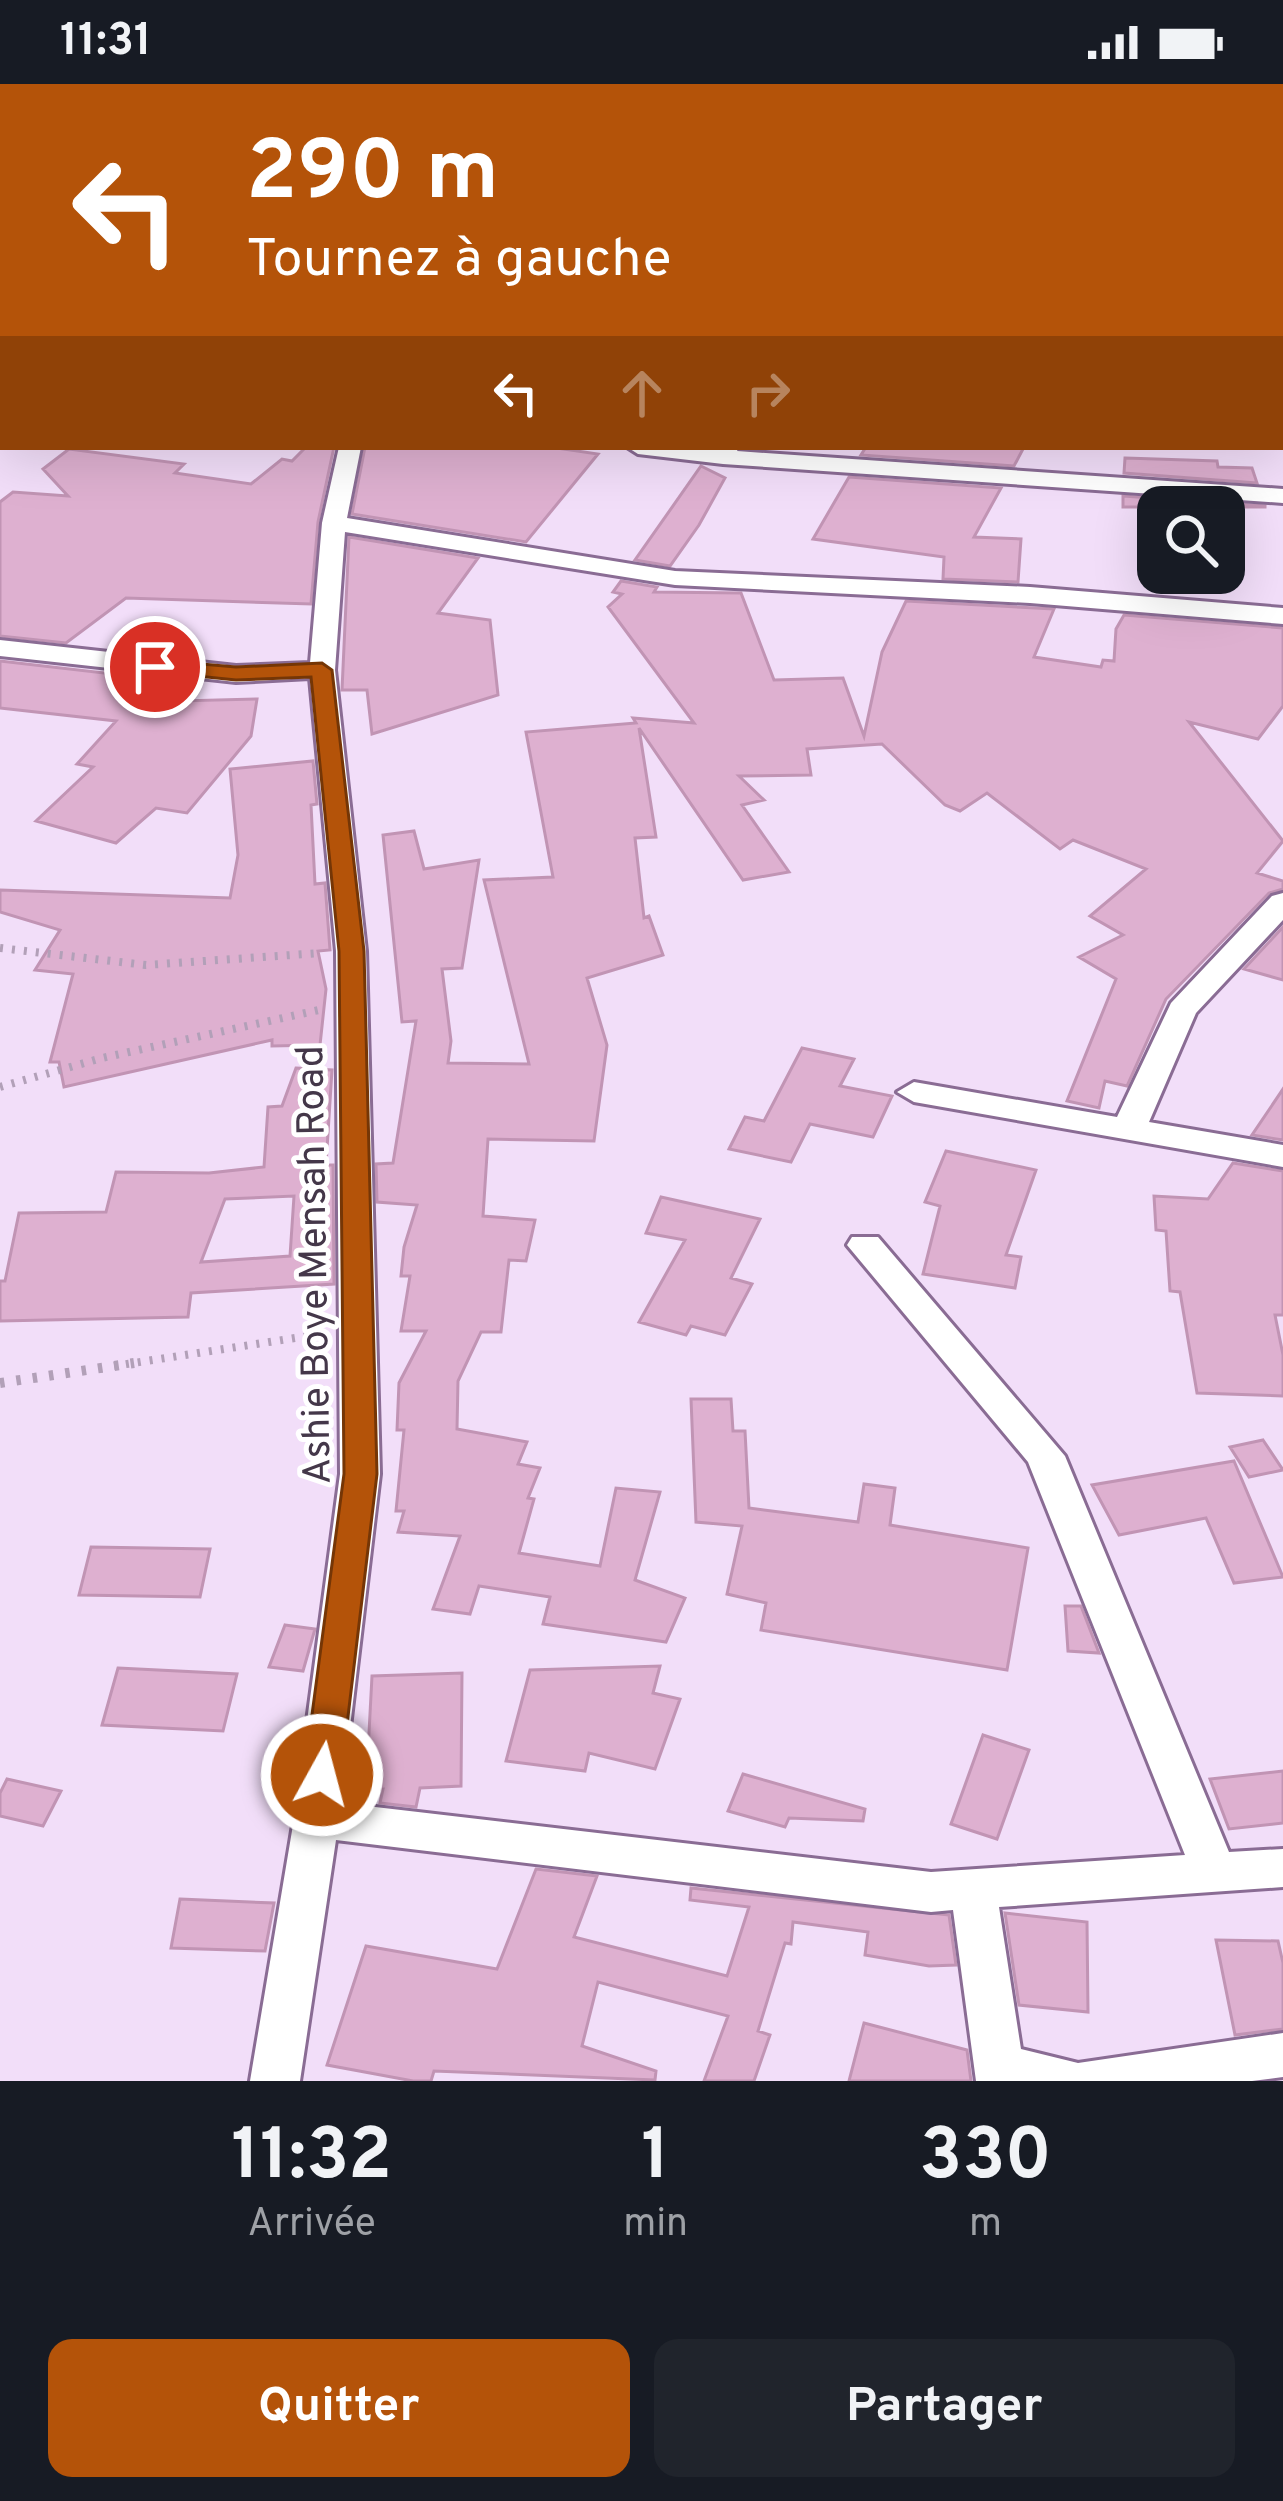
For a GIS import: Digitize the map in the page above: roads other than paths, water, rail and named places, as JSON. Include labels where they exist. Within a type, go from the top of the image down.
[{"type":"street","name":"Ashie Boye Mensah Road","points":[[275,2081],[317,1819],[360,1474],[351,951],[322,670],[334,523],[349,450]]},
{"type":"street","points":[[691,450],[1283,496]]},
{"type":"street","points":[[334,523],[675,578],[1030,595],[1283,616]]},
{"type":"street","points":[[0,648],[236,674],[322,670]]},
{"type":"street","points":[[1130,1126],[1182,1010],[1283,902]]},
{"type":"street","points":[[914,1093],[1130,1126],[1283,1156]]},
{"type":"street","points":[[865,1245],[1046,1456],[1215,1873]]},
{"type":"street","points":[[317,1819],[931,1892],[1283,1868]]},
{"type":"street","points":[[973,1889],[1000,2073],[1068,2081]]},
{"type":"street","points":[[1088,2081],[1283,2055]]}]
